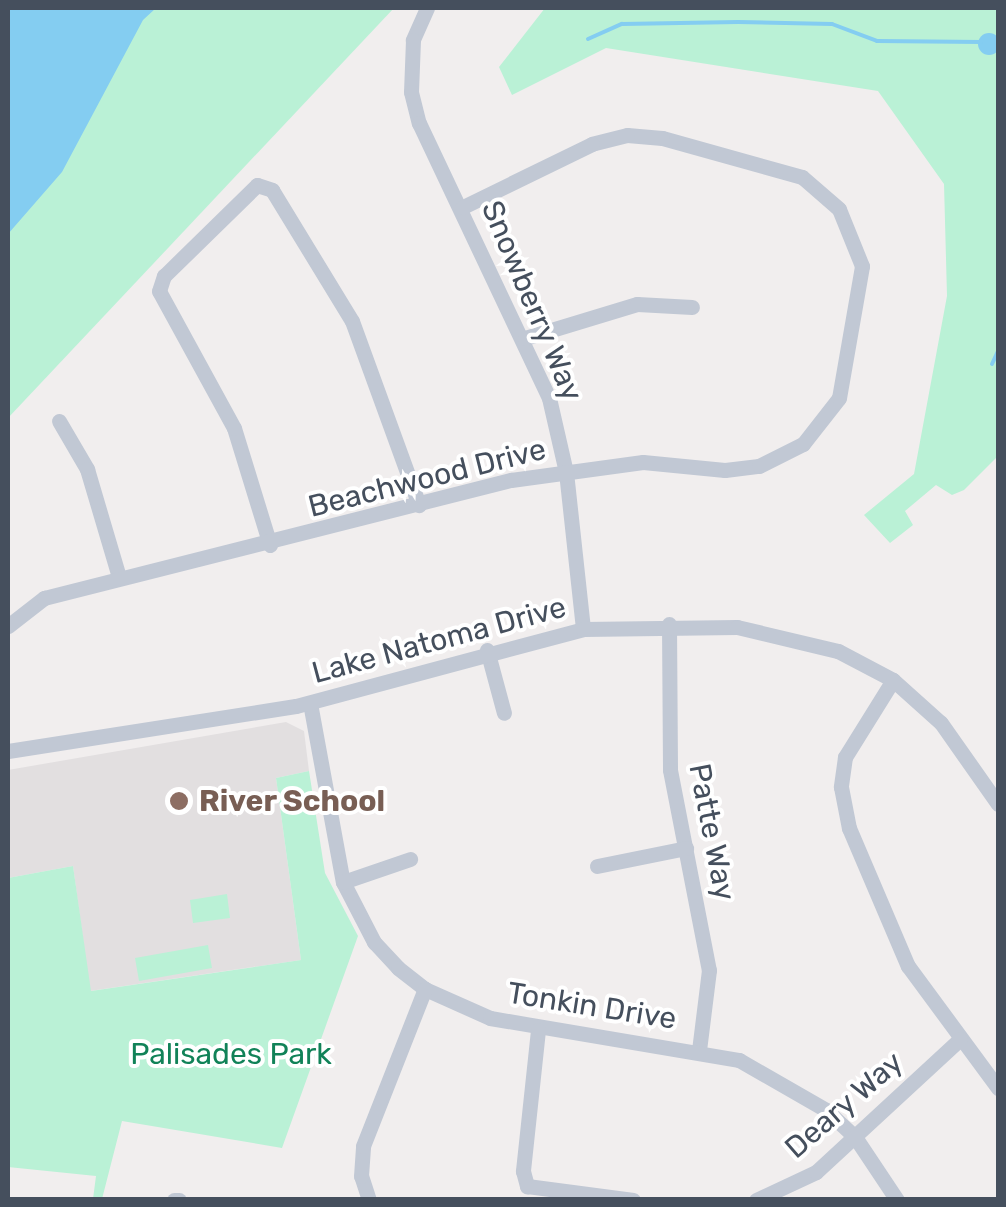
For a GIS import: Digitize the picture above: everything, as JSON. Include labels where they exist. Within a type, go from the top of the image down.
[{"type":"street","name":"Snowberry Way","points":[[427,8],[412,40],[411,92],[419,123],[525,338],[548,398],[566,472],[583,629]]},
{"type":"street","name":"Beachwood Drive","points":[[9,621],[44,598],[119,577],[270,545],[419,505],[566,472],[643,462],[747,468],[804,444],[844,386],[862,291],[856,242],[839,209],[802,176],[650,136],[592,144],[463,207]]},
{"type":"street","points":[[270,545],[234,428],[159,286],[257,186],[272,190],[352,321],[419,505]]},
{"type":"street","points":[[525,338],[637,304],[692,308]]},
{"type":"street","points":[[59,421],[87,469],[119,577]]},
{"type":"street","name":"Lake Natoma Drive","points":[[8,752],[310,703],[486,650],[583,629],[670,624],[790,636],[838,651],[893,680],[941,723],[993,784],[998,804]]},
{"type":"street","name":"Patte Way","points":[[670,624],[670,770],[709,970],[699,1050]]},
{"type":"street","points":[[486,650],[504,713]]},
{"type":"street","points":[[893,680],[854,738],[842,798],[858,857],[894,940],[998,1088]]},
{"type":"street","name":"Tonkin Drive","points":[[310,703],[342,882],[374,942],[425,989],[468,1011],[538,1030],[699,1050],[794,1086],[855,1137],[898,1200]]},
{"type":"street","points":[[597,866],[686,848]]},
{"type":"street","points":[[342,882],[410,859]]},
{"type":"street","points":[[364,1198],[363,1146],[425,989]]},
{"type":"street","points":[[538,1030],[523,1171],[528,1186],[633,1200]]},
{"type":"street","name":"Deary Way","points":[[756,1200],[816,1172],[960,1039]]},
{"type":"shaded area","points":[[286,722],[304,731],[309,771],[276,778],[301,960],[90,991],[73,866],[8,878],[8,770]]},
{"type":"green space","points":[[8,8],[394,8],[8,418]]},
{"type":"green space","points":[[545,8],[998,8],[998,456],[964,490],[952,495],[936,485],[905,511],[913,525],[890,543],[864,515],[914,474],[947,296],[944,184],[878,91],[606,48],[512,95],[499,67]]},
{"type":"green space","name":"Palisades Park","points":[[309,771],[325,873],[358,936],[282,1148],[122,1121],[102,1199],[93,1199],[96,1176],[8,1167],[8,878],[73,866],[91,991],[301,960],[276,778]]},
{"type":"green space","points":[[227,894],[230,918],[193,923],[190,900]]},
{"type":"green space","points":[[208,945],[212,968],[139,981],[135,958]]},
{"type":"water","points":[[8,8],[156,8],[143,20],[62,172],[8,234]]},
{"type":"water","points":[[989,33],[997,36],[997,52],[989,55],[981,52],[978,44],[981,36]]},
{"type":"waterway","points":[[588,39],[622,24],[738,22],[832,24],[877,41],[981,42]]},
{"type":"waterway","points":[[992,364],[998,351]]},
{"type":"place","name":"River School","points":[[179,801]]}]
